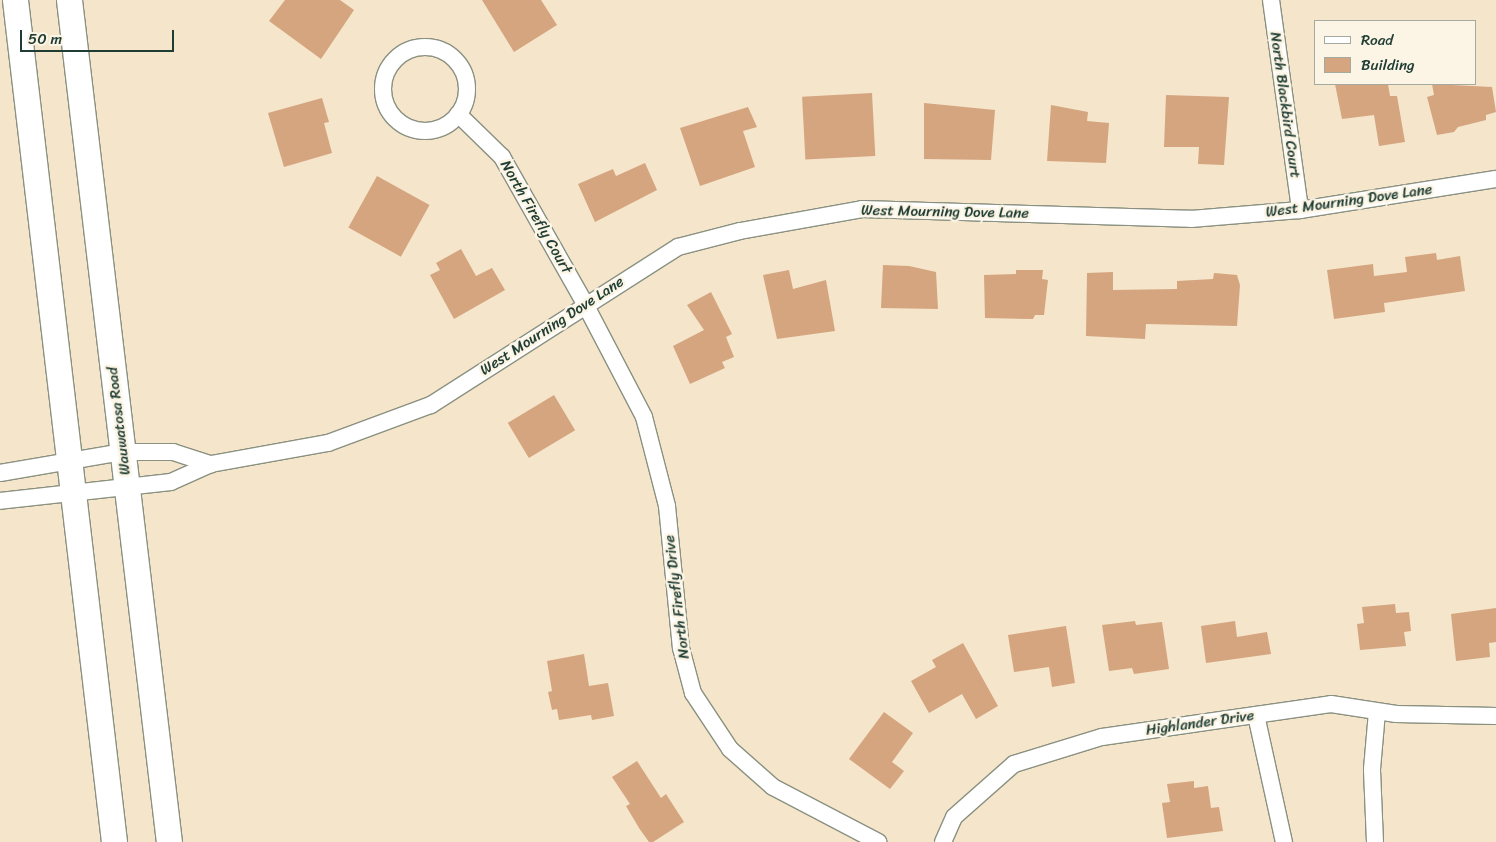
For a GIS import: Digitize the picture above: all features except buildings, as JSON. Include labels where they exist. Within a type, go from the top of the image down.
[{"type":"main road","points":[[15,0],[75,491],[114,842]]},
{"type":"main road","name":"Wauwatosa Road","points":[[69,0],[169,842]]},
{"type":"street","name":"North Blackbird Court","points":[[1271,0],[1300,210]]},
{"type":"street","points":[[437,48],[449,54],[459,64],[467,89],[458,114],[435,129],[407,127],[392,113],[383,94],[389,67],[410,50],[437,48]]},
{"type":"street","name":"North Firefly Court","points":[[458,114],[502,157],[586,304]]},
{"type":"street","name":"West Mourning Dove Lane","points":[[211,464],[328,443],[431,405],[586,304],[678,247],[740,231],[862,209],[1192,219],[1300,210],[1496,179]]},
{"type":"street","name":"North Firefly Drive","points":[[586,304],[644,417],[667,506],[681,648],[693,694],[730,749],[773,787],[878,842]]},
{"type":"street","points":[[0,473],[71,459],[122,452],[173,452],[211,464]]},
{"type":"street","points":[[0,501],[75,491],[171,482],[211,464]]},
{"type":"street","name":"Highlander Drive","points":[[943,842],[954,817],[1014,764],[1102,737],[1331,704],[1378,712],[1496,716]]},
{"type":"street","points":[[1375,842],[1372,769],[1378,712]]},
{"type":"street","points":[[1256,715],[1284,842]]}]
